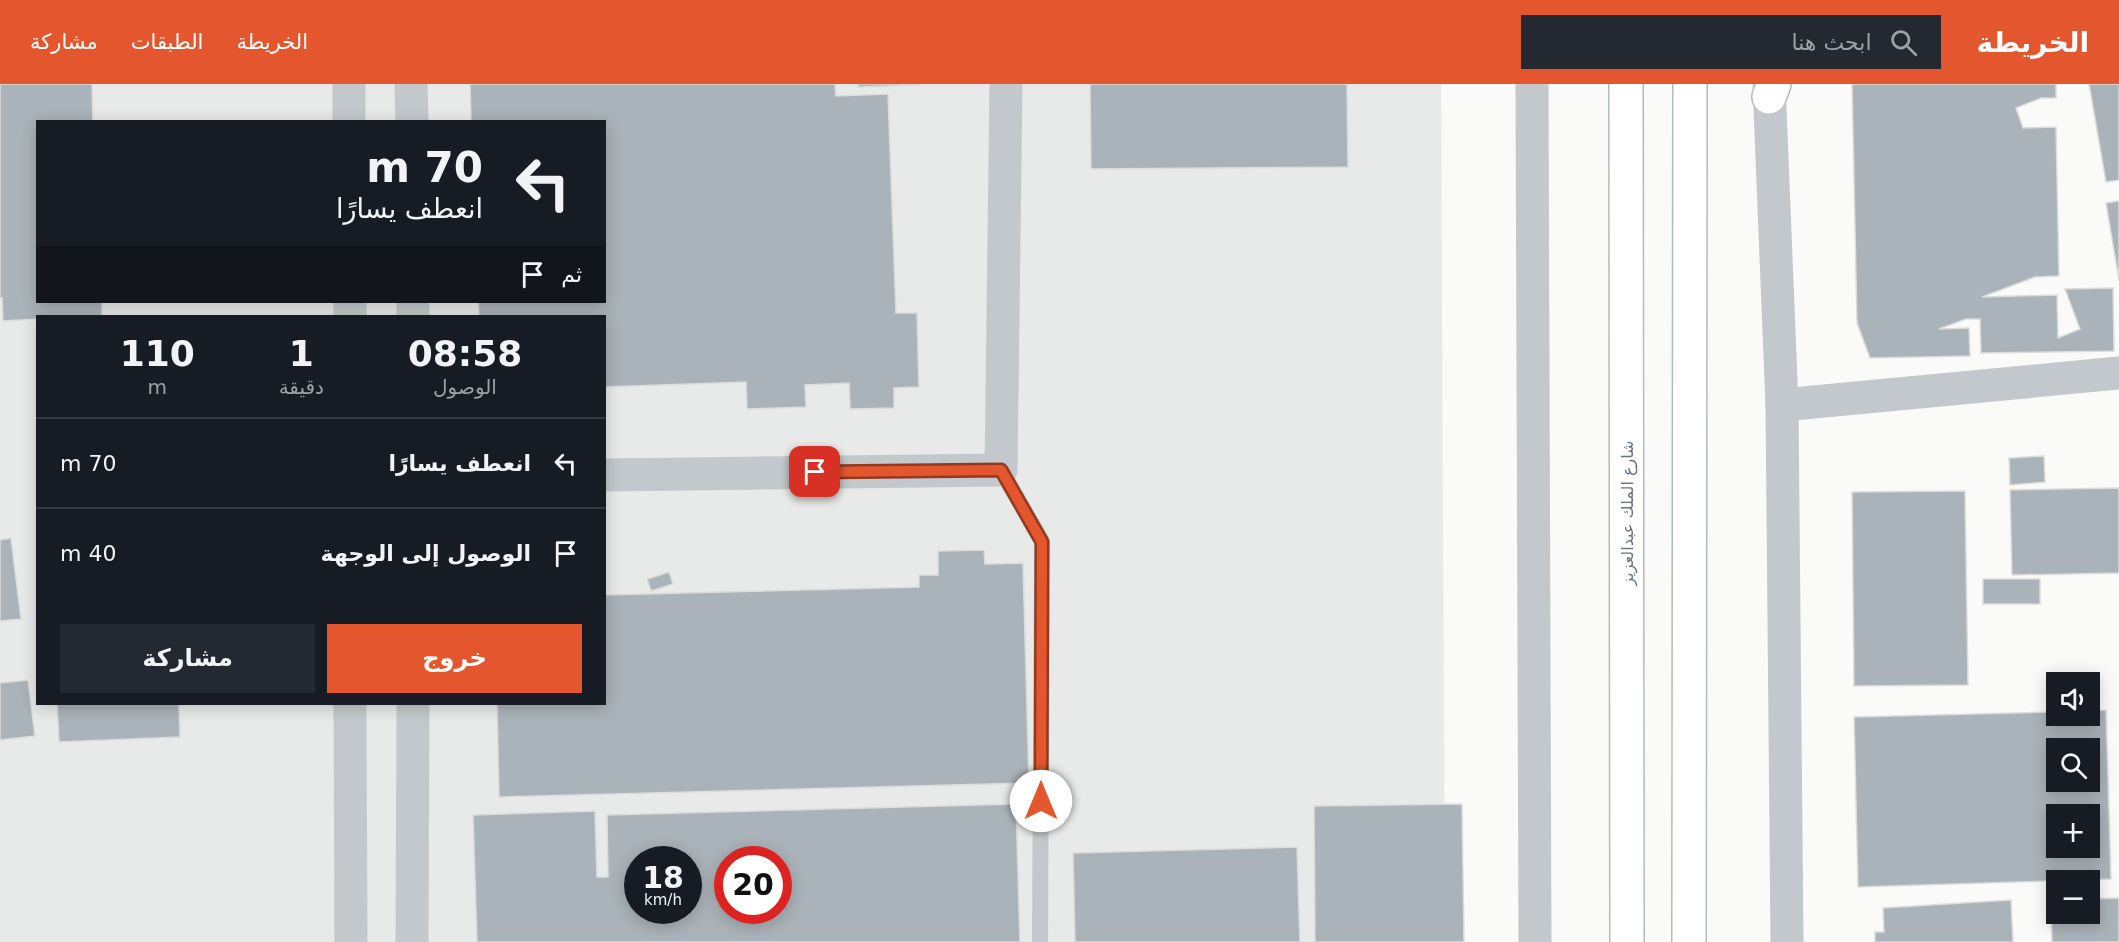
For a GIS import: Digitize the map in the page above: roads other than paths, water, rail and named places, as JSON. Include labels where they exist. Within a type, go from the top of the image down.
[{"type":"street","points":[[349,84],[349,120]]},
{"type":"street","points":[[411,84],[411,120]]},
{"type":"street","points":[[606,476],[1001,470],[1006,84]]},
{"type":"street","points":[[1532,84],[1535,942]]},
{"type":"street","name":"شارع الملك عبدالعزيز","points":[[1626,84],[1627,942]]},
{"type":"street","points":[[1689,942],[1690,84]]},
{"type":"street","points":[[1770,88],[1782,405],[1786,942]]},
{"type":"street","points":[[1782,405],[2119,373]]},
{"type":"street","points":[[350,705],[351,942]]},
{"type":"street","points":[[412,942],[413,705]]},
{"type":"street","points":[[1766,942],[1787,894]]},
{"type":"lane","points":[[1001,470],[1042,542],[1040,942]]}]
